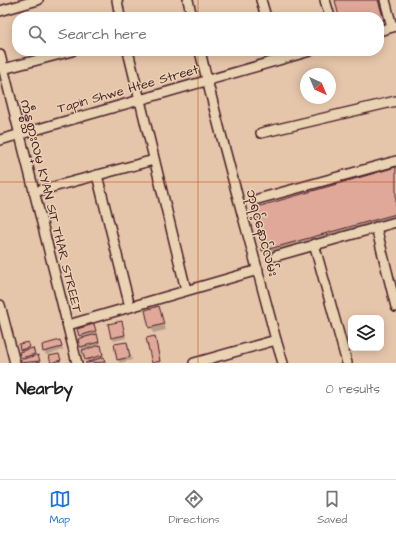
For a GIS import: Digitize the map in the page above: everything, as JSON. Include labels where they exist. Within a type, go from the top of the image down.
[{"type":"street","points":[[0,11],[38,0]]},
{"type":"street","points":[[116,0],[119,12]]},
{"type":"street","points":[[188,0],[191,12]]},
{"type":"street","points":[[261,0],[265,12]]},
{"type":"street","points":[[325,0],[329,12]]},
{"type":"street","points":[[384,0],[394,26],[384,29]]},
{"type":"street","name":"ကဵန္စစ္သားလမ္ KYAN SIT THAR STREET","points":[[0,55],[68,325],[76,363]]},
{"type":"street","points":[[3,69],[53,56]]},
{"type":"street","points":[[129,56],[186,290]]},
{"type":"street","name":"ဘုရင့်နောင်လမ်း","points":[[201,56],[223,146],[241,206],[283,363]]},
{"type":"street","points":[[277,56],[278,60]]},
{"type":"street","name":"Tapin Shwe Htee Street","points":[[0,140],[292,56]]},
{"type":"street","points":[[261,134],[396,101]]},
{"type":"street","points":[[34,192],[154,160]]},
{"type":"street","points":[[258,199],[396,161]]},
{"type":"street","points":[[97,175],[130,307]]},
{"type":"street","points":[[276,256],[396,222]]},
{"type":"street","points":[[376,227],[396,308]]},
{"type":"street","points":[[314,244],[347,363]]},
{"type":"street","points":[[68,325],[258,270]]},
{"type":"street","points":[[0,305],[15,363]]},
{"type":"street","points":[[194,363],[276,340]]},
{"type":"building","points":[[335,0],[378,0],[382,12],[338,12]]},
{"type":"building","points":[[396,167],[396,214],[262,251],[257,207]]},
{"type":"building","points":[[159,306],[164,324],[149,328],[145,310]]},
{"type":"building","points":[[122,321],[125,335],[111,338],[108,324]]},
{"type":"building","points":[[94,324],[96,331],[79,336],[77,329]]},
{"type":"building","points":[[97,334],[99,342],[80,347],[78,339]]},
{"type":"building","points":[[155,336],[160,361],[152,363],[146,338]]},
{"type":"building","points":[[60,340],[62,347],[43,352],[42,345]]},
{"type":"building","points":[[28,342],[30,347],[20,350],[19,344]]},
{"type":"building","points":[[127,342],[130,357],[117,360],[114,344]]},
{"type":"building","points":[[101,345],[103,355],[85,360],[82,350]]},
{"type":"building","points":[[33,348],[35,354],[21,358],[19,352]]},
{"type":"building","points":[[59,354],[61,360],[51,363],[49,356]]},
{"type":"building","points":[[38,355],[40,361],[20,363],[20,360]]},
{"type":"building","points":[[104,357],[105,362],[85,363]]}]
